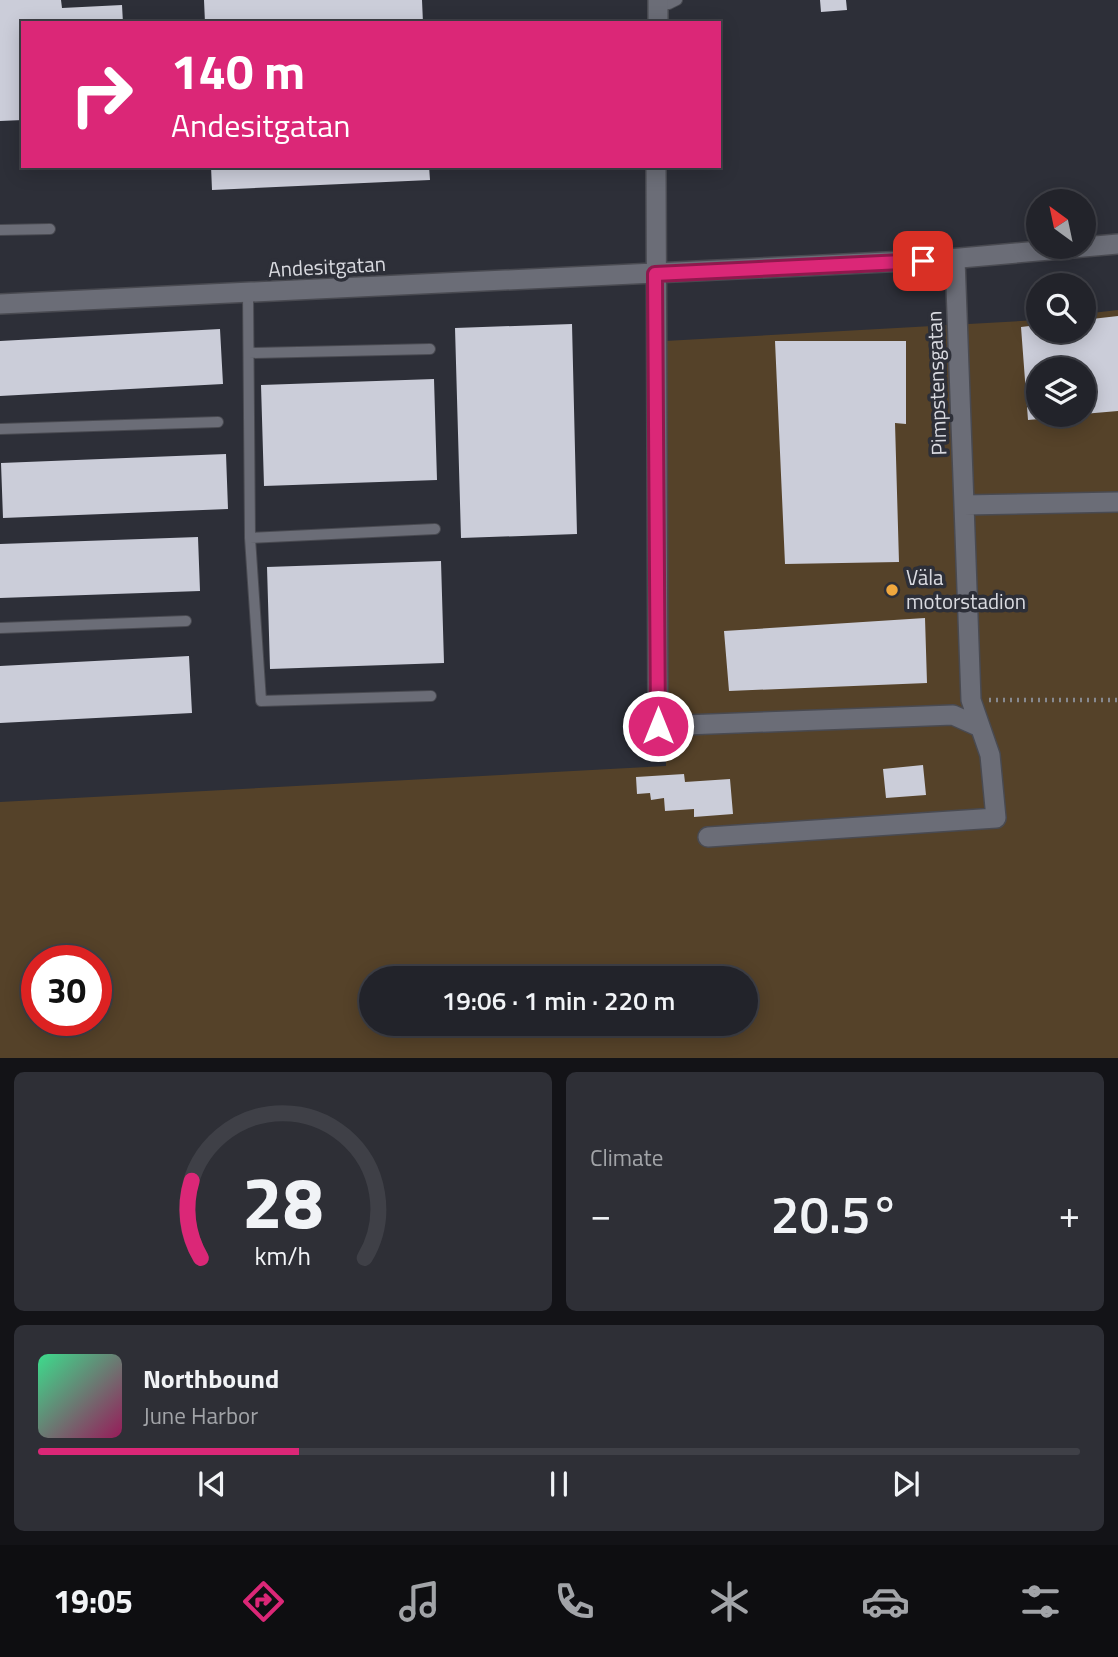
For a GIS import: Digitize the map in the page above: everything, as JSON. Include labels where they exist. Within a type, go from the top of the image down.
[{"type":"street","points":[[656,168],[658,726],[953,715],[980,727]]},
{"type":"street","name":"Andesitgatan","points":[[0,304],[955,259],[1118,244]]},
{"type":"street","name":"Pimpstensgatan","points":[[708,837],[996,818],[990,755],[971,700],[955,259]]},
{"type":"street","points":[[964,505],[1118,502]]},
{"type":"lane","points":[[0,230],[50,229]]},
{"type":"lane","points":[[248,293],[250,538],[261,701],[430,696]]},
{"type":"lane","points":[[249,353],[430,349]]},
{"type":"lane","points":[[0,429],[218,422]]},
{"type":"lane","points":[[250,538],[435,529]]},
{"type":"lane","points":[[0,628],[186,621]]},
{"type":"path","points":[[971,700],[1118,700]]},
{"type":"shaded area","name":"Väla motorstadion","points":[[1118,310],[1118,1058],[0,1058],[0,802],[666,766],[665,341],[1026,321],[1026,343],[1096,343],[1096,313]]},
{"type":"building","points":[[0,0],[61,0],[62,8],[122,5],[123,21],[21,21],[21,120],[0,121]]},
{"type":"building","points":[[204,0],[422,0],[423,21],[205,21]]},
{"type":"building","points":[[820,0],[846,0],[847,10],[821,12]]},
{"type":"building","points":[[211,168],[429,168],[430,180],[212,190]]},
{"type":"building","points":[[1118,316],[1118,411],[1096,413],[1096,357],[1026,357],[1026,393],[1021,327],[1026,326],[1026,343],[1096,343],[1096,319]]},
{"type":"building","points":[[572,324],[577,534],[461,538],[455,328]]},
{"type":"building","points":[[220,329],[223,384],[0,396],[0,341]]},
{"type":"building","points":[[775,341],[906,341],[906,424],[895,423],[899,562],[785,564]]},
{"type":"building","points":[[434,379],[437,480],[264,486],[261,385]]},
{"type":"building","points":[[226,454],[228,509],[3,518],[1,463]]},
{"type":"building","points":[[198,537],[200,591],[0,598],[0,544]]},
{"type":"building","points":[[441,561],[444,663],[270,669],[267,567]]},
{"type":"building","points":[[925,618],[927,683],[729,691],[724,631]]},
{"type":"building","points":[[189,656],[192,713],[0,723],[0,666]]},
{"type":"building","points":[[923,765],[926,795],[886,798],[883,769]]},
{"type":"building","points":[[684,774],[685,782],[730,779],[733,814],[694,817],[694,809],[665,811],[664,798],[651,800],[650,793],[637,794],[636,777]]},
{"type":"place","name":"Väla motorstadion","points":[[892,590]]},
{"type":"route","points":[[658,726],[655,274],[923,261]]}]
